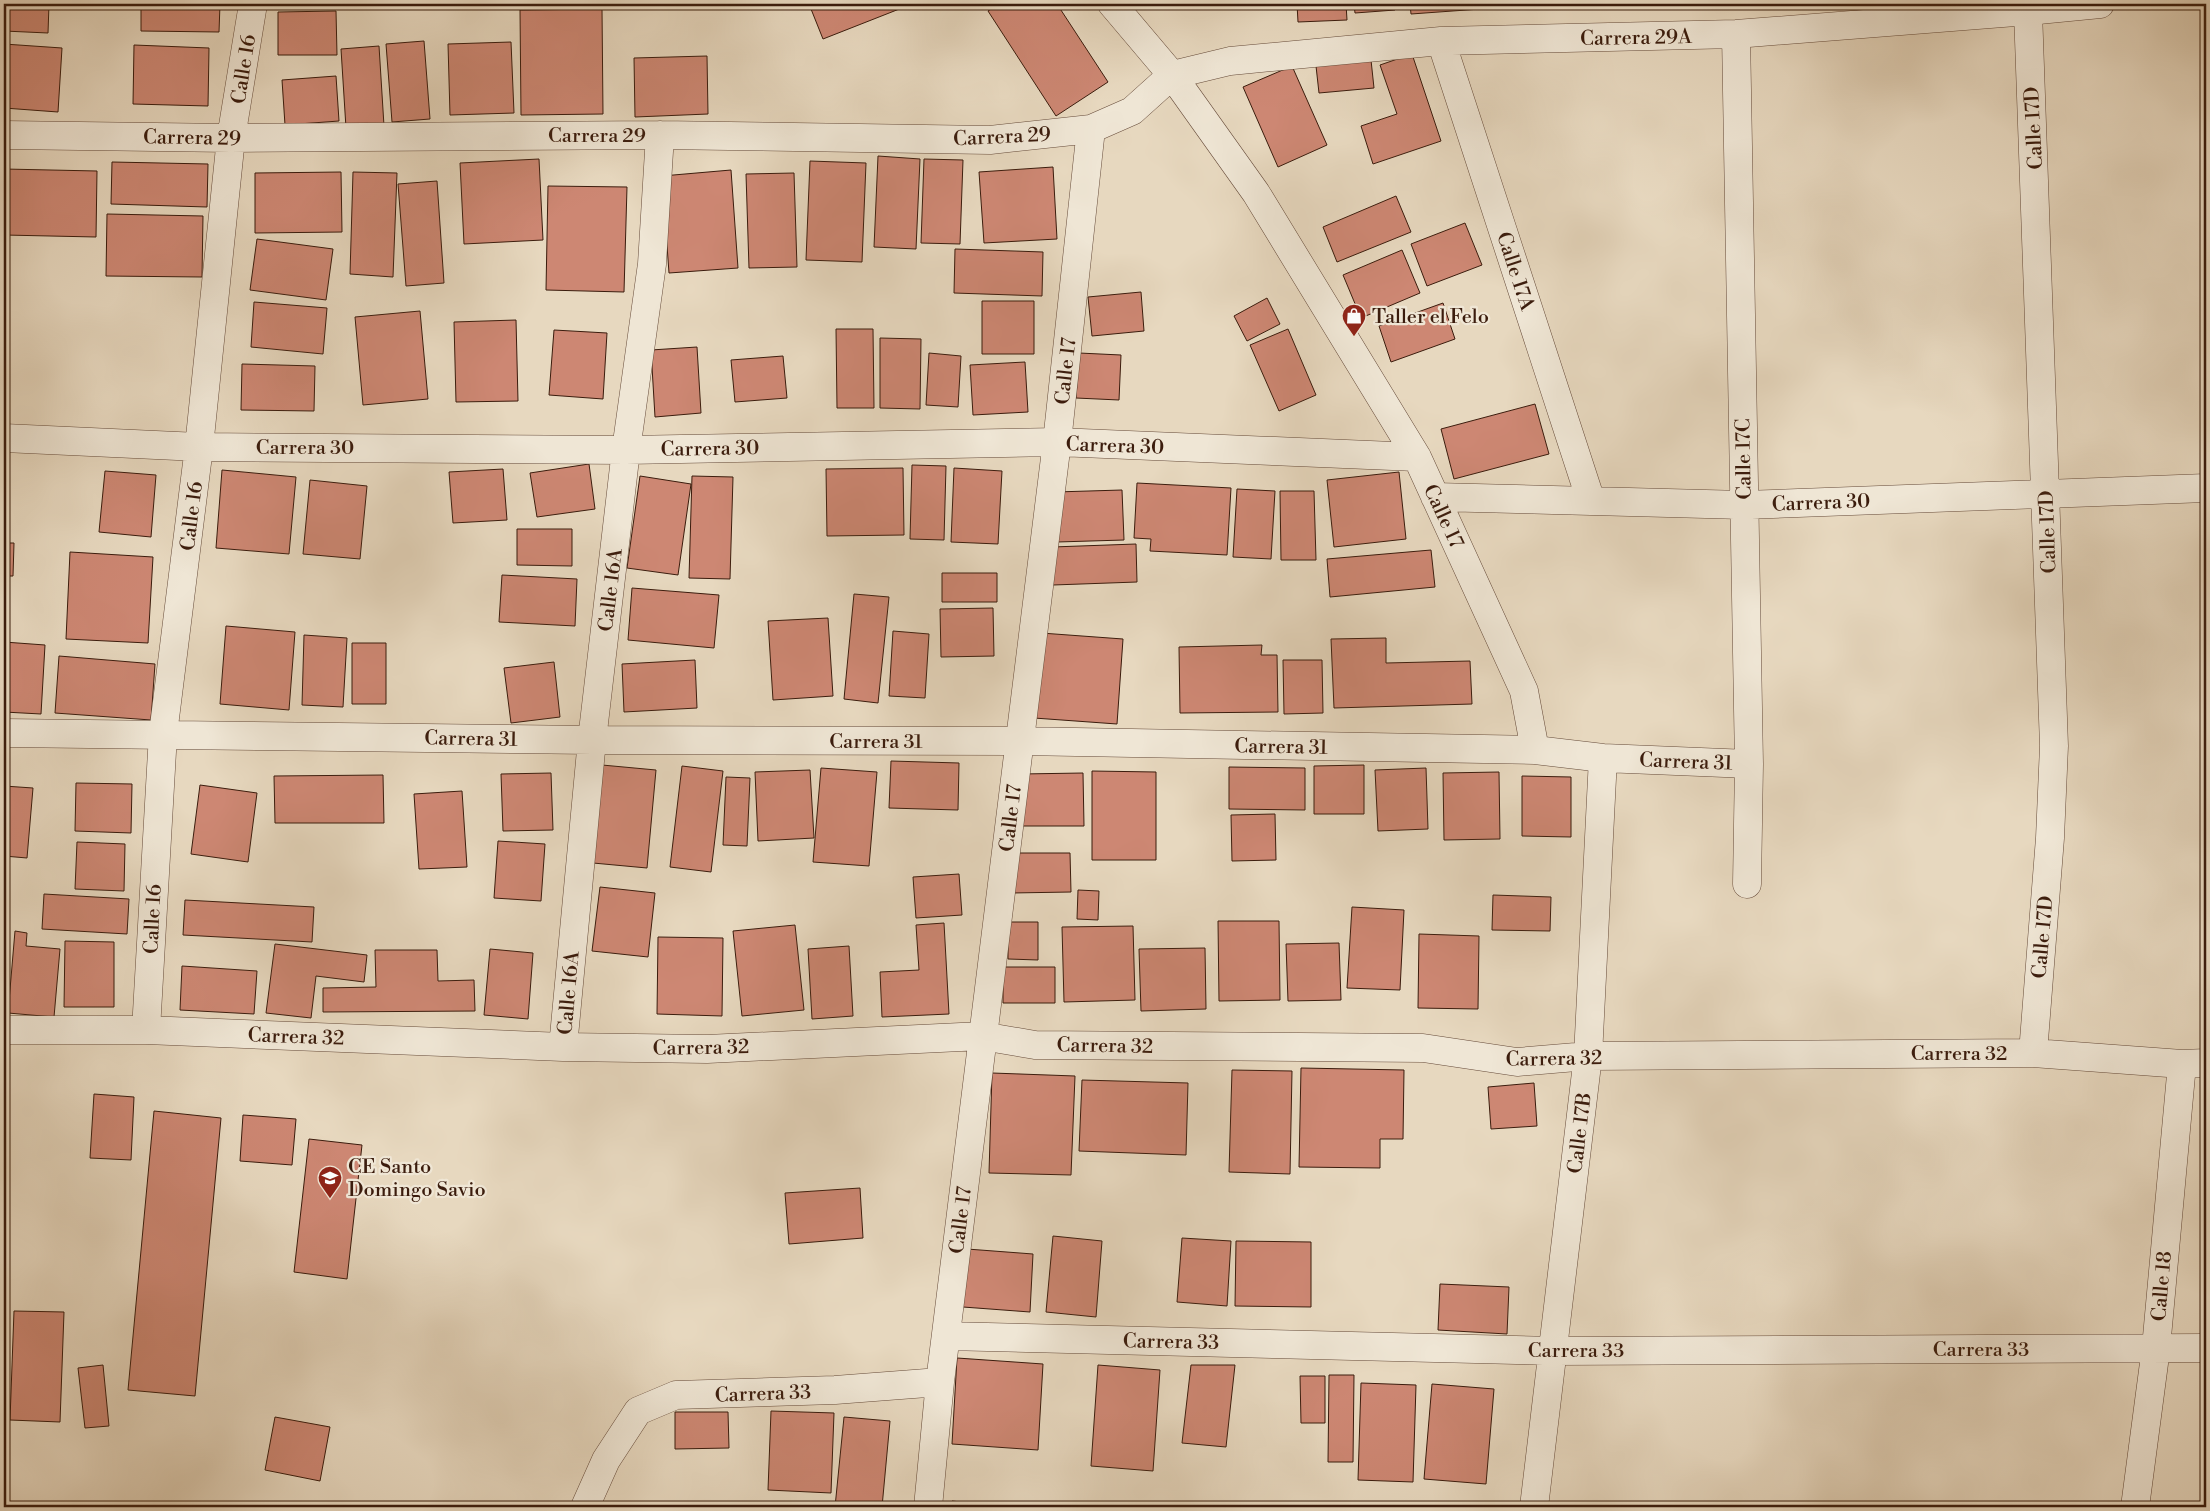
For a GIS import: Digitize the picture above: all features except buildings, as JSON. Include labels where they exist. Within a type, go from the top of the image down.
[{"type":"street","name":"Calle 16","points":[[146,1030],[163,734],[200,447],[231,138],[253,4]]},
{"type":"street","name":"Calle 17","points":[[1112,4],[1172,76],[1256,193],[1417,457],[1524,691],[1535,750]]},
{"type":"street","name":"Carrera 29A","points":[[1172,76],[1230,61],[1441,41],[1736,34],[2028,12],[2100,4]]},
{"type":"street","name":"Calle 17D","points":[[2028,12],[2054,746],[2050,838],[2033,1053]]},
{"type":"street","name":"Calle 17C","points":[[1736,34],[1749,764],[1747,884]]},
{"type":"street","name":"Calle 17A","points":[[1441,41],[1591,501]]},
{"type":"street","name":"Carrera 29","points":[[4,135],[231,138],[660,135],[990,140],[1091,129],[1132,111],[1172,76]]},
{"type":"street","name":"Calle 17","points":[[928,1507],[940,1382],[982,1036],[1058,442],[1091,129]]},
{"type":"street","name":"Calle 16A","points":[[564,1047],[592,740],[626,450],[652,264],[660,135]]},
{"type":"street","name":"Carrera 30","points":[[4,438],[200,447],[626,450],[1058,442],[1417,457]]},
{"type":"street","name":"Carrera 30","points":[[1435,497],[1744,505],[2206,488]]},
{"type":"street","name":"Carrera 31","points":[[4,733],[592,740],[1020,741],[1535,750],[1603,758],[1749,764]]},
{"type":"street","name":"Calle 17B","points":[[1534,1507],[1588,1056],[1603,758]]},
{"type":"street","name":"Carrera 32","points":[[4,1030],[146,1030],[564,1047],[707,1049],[982,1036],[1035,1045],[1423,1048],[1517,1062],[1588,1056],[2033,1053],[2194,1063]]},
{"type":"street","name":"Calle 18","points":[[2135,1507],[2194,1063]]},
{"type":"street","name":"Carrera 33","points":[[946,1336],[1554,1351],[2206,1348]]},
{"type":"street","name":"Carrera 33","points":[[585,1507],[606,1460],[638,1411],[676,1395],[835,1390],[940,1382]]},
{"type":"place","name":"Taller el Felo","points":[[1354,337]]},
{"type":"place","name":"CE Santo Domingo Savio","points":[[330,1199]]}]
